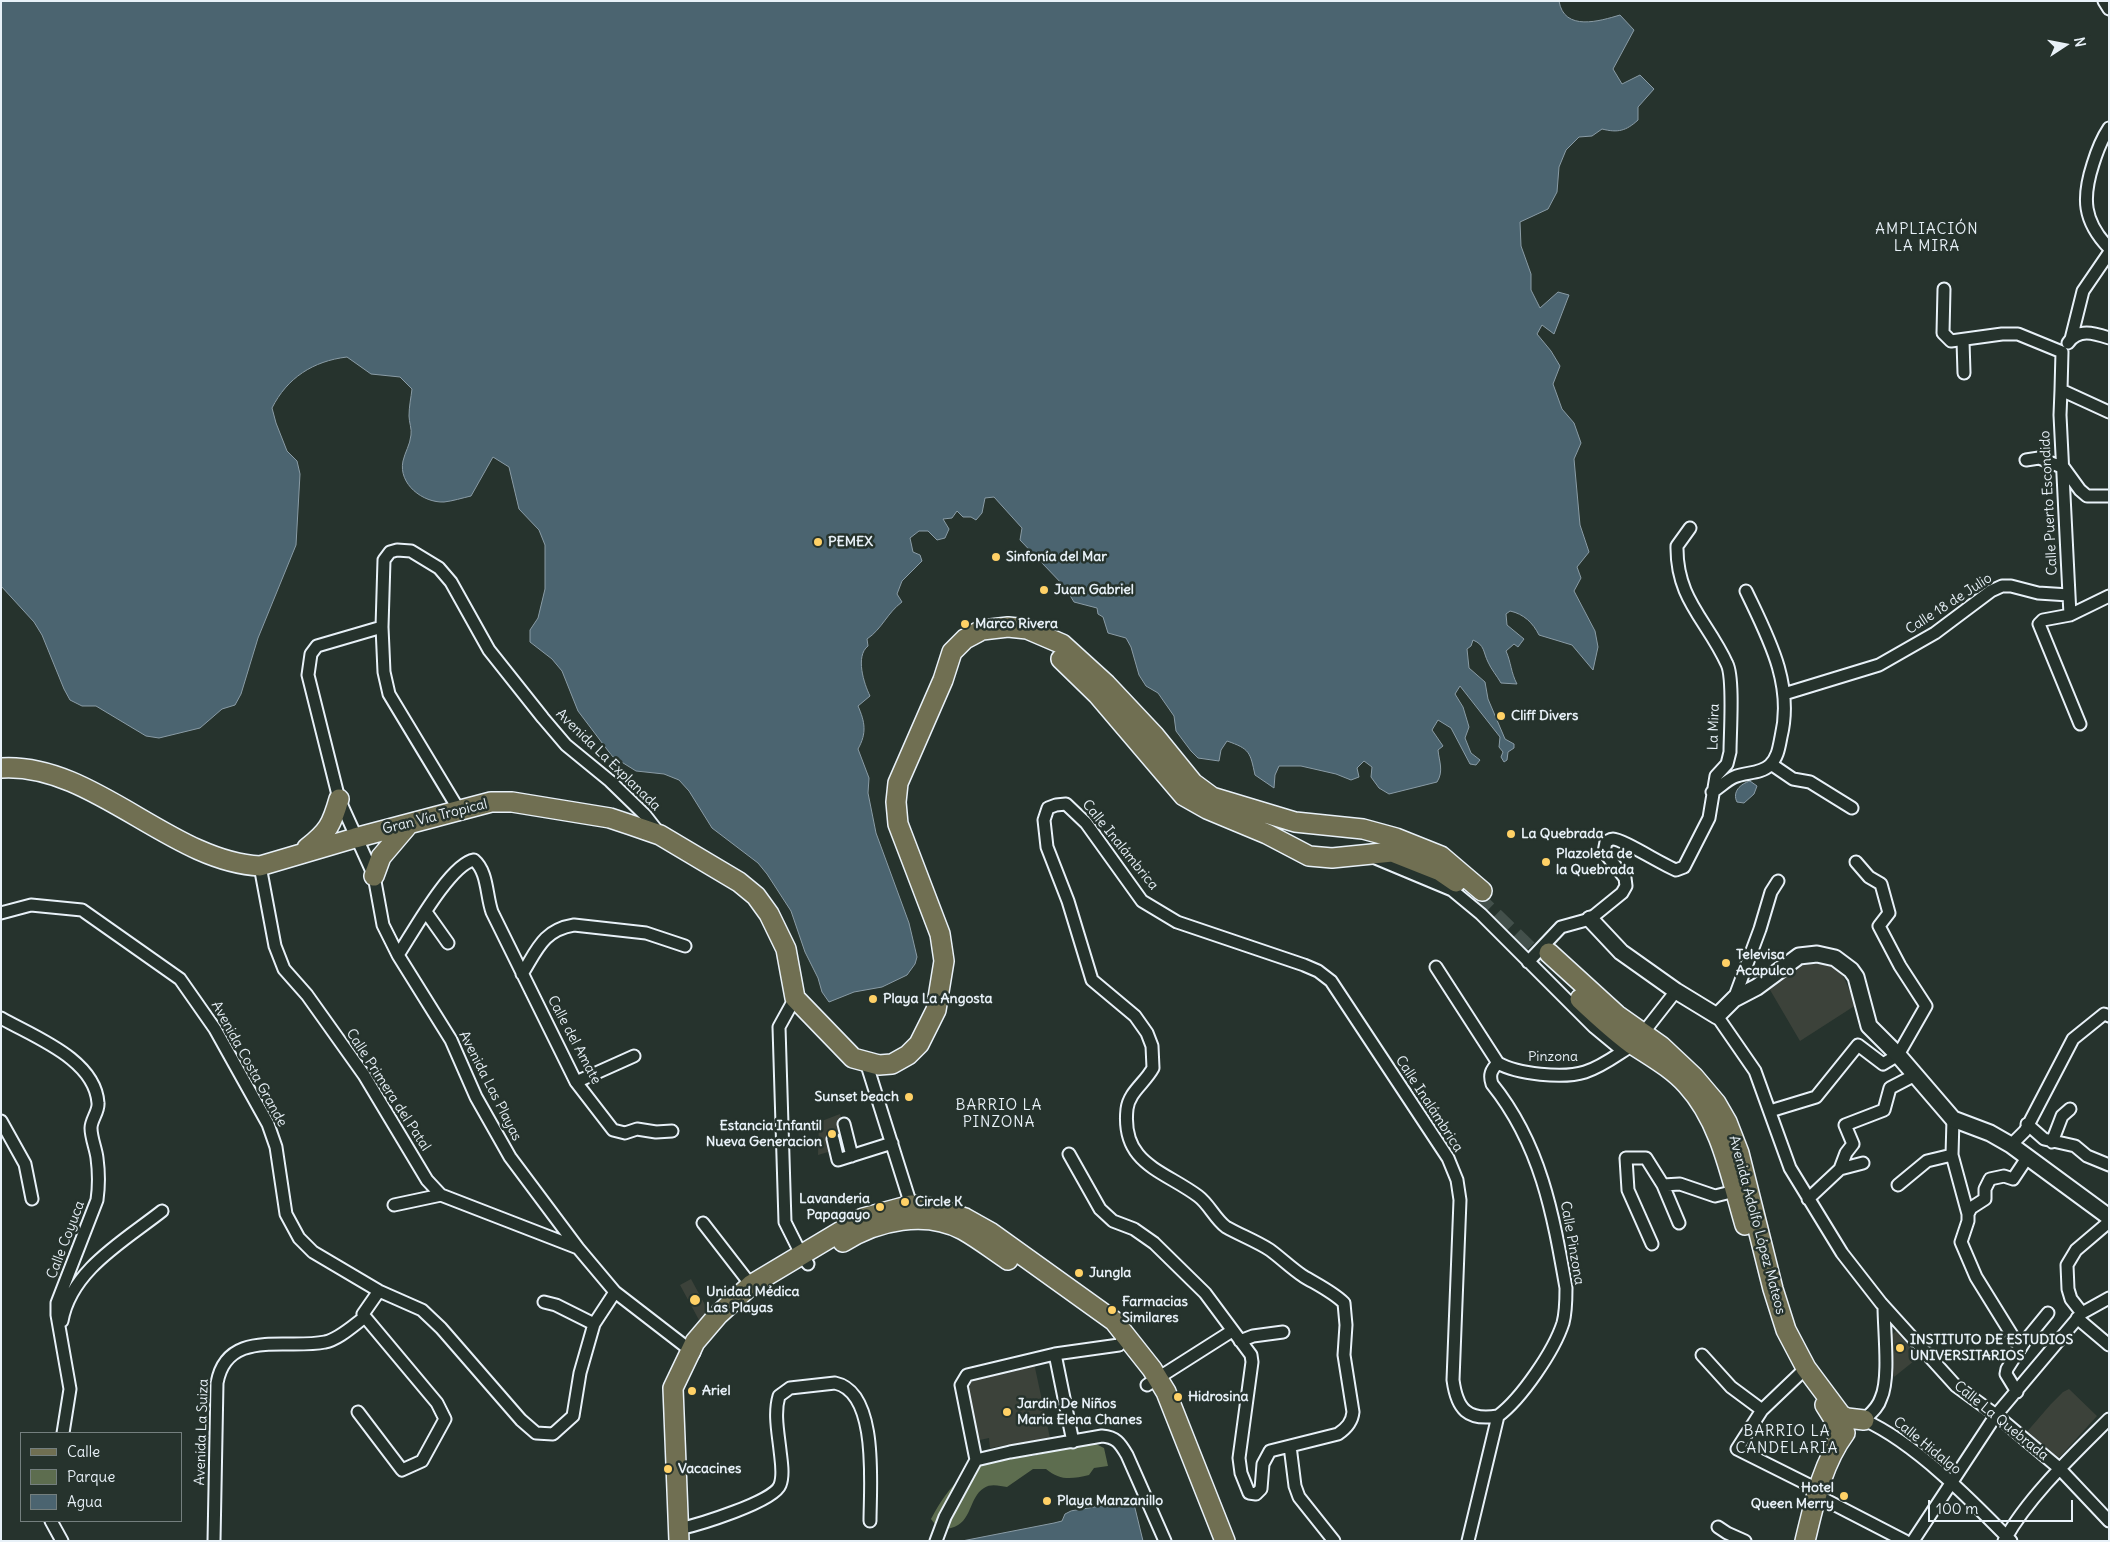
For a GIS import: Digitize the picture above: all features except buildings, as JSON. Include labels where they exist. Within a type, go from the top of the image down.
[{"type":"main road","points":[[795,998],[854,1058],[879,1065],[892,1064],[908,1056],[919,1044],[936,1010],[944,961],[940,934],[898,824],[896,802],[898,784],[943,680],[952,652],[978,631],[1008,627],[1034,631],[1062,644],[1106,684],[1154,735],[1193,783],[1212,796],[1295,822],[1363,829],[1396,838],[1441,856],[1478,894],[1440,871],[1392,852],[1364,853],[1332,858],[1309,856],[1267,834],[1206,810],[1184,796],[1098,695],[1057,655],[1034,644],[1006,638],[988,638],[959,657],[943,680]]},
{"type":"main road","name":"Gran Vía Tropical","points":[[1,768],[43,773],[74,783],[201,851],[230,862],[260,866],[355,838],[491,802],[512,802],[610,818],[660,835],[739,882],[756,896],[770,914],[786,949],[795,998]]},
{"type":"main road","points":[[299,854],[324,834],[332,824],[339,799]]},
{"type":"main road","points":[[374,876],[380,857],[408,824]]},
{"type":"main road","name":"Avenida Adolfo López Mateos","points":[[1541,954],[1617,1016],[1636,1039],[1686,1085],[1704,1110],[1722,1150],[1779,1333],[1832,1410],[1838,1430],[1838,1442]]},
{"type":"main road","name":"Avenida Adolfo López Mateos","points":[[1636,1039],[1661,1046],[1694,1077],[1716,1103],[1727,1122],[1739,1153],[1773,1289],[1786,1330],[1803,1370]]},
{"type":"main road","points":[[693,1353],[737,1310],[863,1218],[910,1205],[938,1209],[965,1218],[990,1232],[1092,1304],[1114,1322],[1123,1340],[1152,1381],[1211,1541]]},
{"type":"main road","points":[[682,1535],[679,1409],[693,1353],[702,1333],[751,1285],[846,1240],[891,1222],[935,1221],[962,1230],[1084,1311],[1123,1340]]},
{"type":"main road","points":[[1152,1381],[1166,1392],[1225,1541]]},
{"type":"main road","points":[[1832,1410],[1847,1418],[1864,1420]]},
{"type":"main road","points":[[1805,1541],[1817,1492],[1838,1442],[1845,1433],[1864,1420]]},
{"type":"street","points":[[2104,1],[2109,8]]},
{"type":"street","points":[[2109,128],[2100,141],[2087,184],[2086,210],[2096,235],[2109,248]]},
{"type":"street","points":[[1944,289],[1944,333],[1946,338],[1951,341],[1963,341],[2002,334],[2018,334],[2062,352],[2071,339],[2083,291],[2109,254]]},
{"type":"street","points":[[2071,339],[2090,332],[2109,338]]},
{"type":"street","points":[[1963,341],[1964,373]]},
{"type":"street","name":"Calle Puerto Escondido","points":[[2062,352],[2060,415],[2070,615]]},
{"type":"street","points":[[2061,390],[2109,412]]},
{"type":"street","points":[[2026,460],[2039,458],[2064,468],[2080,490],[2087,496],[2109,496]]},
{"type":"street","name":"La Mira","points":[[1590,919],[1622,893],[1626,886],[1625,878],[1604,852],[1606,842],[1614,839],[1622,842],[1654,861],[1676,870],[1684,867],[1709,818],[1716,776],[1727,764],[1730,752],[1731,717],[1728,666],[1684,594],[1676,559],[1677,546],[1690,528]]},
{"type":"street","name":"Avenida La Explanada","points":[[382,627],[384,560],[390,552],[397,550],[412,551],[426,558],[452,582],[489,650],[542,718],[566,745],[610,781],[645,815],[660,835]]},
{"type":"street","name":"Calle 18 de Julio","points":[[1784,694],[1879,665],[1935,633],[1991,591],[2002,586],[2011,586],[2038,594],[2069,595]]},
{"type":"street","points":[[1712,792],[1733,777],[1765,769],[1771,764],[1777,754],[1784,726],[1784,694],[1773,649],[1746,591]]},
{"type":"street","points":[[2080,724],[2039,627],[2039,621],[2070,615],[2109,596]]},
{"type":"street","points":[[355,838],[339,799],[308,675],[308,664],[317,646],[382,627],[384,672],[389,694],[459,810]]},
{"type":"street","points":[[1771,764],[1793,779],[1810,782],[1852,808]]},
{"type":"street","name":"Calle Inalámbrica","points":[[1290,1446],[1338,1434],[1349,1425],[1352,1418],[1344,1355],[1346,1325],[1344,1304],[1298,1273],[1270,1250],[1224,1226],[1202,1199],[1187,1188],[1161,1175],[1134,1152],[1128,1132],[1128,1104],[1130,1096],[1153,1068],[1152,1046],[1147,1033],[1135,1016],[1092,980],[1068,901],[1047,847],[1044,820],[1048,808],[1056,804],[1066,804],[1075,811],[1142,900],[1177,922],[1304,965],[1318,971],[1331,981],[1448,1158],[1457,1180],[1460,1200],[1453,1380],[1455,1396],[1459,1406],[1468,1413],[1487,1418],[1498,1416]]},
{"type":"street","name":"Avenida Las Playas","points":[[355,838],[374,876],[383,925],[398,955],[451,1040],[476,1097],[510,1157],[578,1248],[615,1292],[693,1353]]},
{"type":"street","points":[[1364,853],[1452,890],[1480,914],[1541,954],[1594,1027],[1636,1039],[1676,991]]},
{"type":"street","name":"Calle del Amate","points":[[398,955],[445,884],[461,866],[474,860],[484,871],[486,897],[492,912],[576,1082],[613,1130],[625,1133],[637,1129],[656,1132],[672,1131]]},
{"type":"street","points":[[1770,1111],[1816,1097],[1858,1045],[1883,1064],[1898,1055],[1926,1006],[1900,966],[1879,926],[1889,913],[1881,884],[1869,877],[1856,862]]},
{"type":"street","name":"Calle Primera del Patal","points":[[260,866],[275,946],[284,969],[307,995],[364,1075],[427,1180],[442,1195],[578,1248]]},
{"type":"street","points":[[1734,999],[1760,929],[1766,904],[1778,881]]},
{"type":"street","name":"Avenida Costa Grande","points":[[1,913],[31,904],[82,910],[180,979],[215,1029],[268,1124],[276,1147],[286,1214],[298,1238],[313,1252],[379,1291],[422,1310],[441,1328],[521,1420],[536,1433],[554,1434],[573,1416],[580,1373],[594,1324],[615,1292]]},
{"type":"street","points":[[426,912],[448,943]]},
{"type":"street","points":[[1541,954],[1561,927],[1590,919]]},
{"type":"street","name":"Calle La Quebrada","points":[[1590,919],[1621,952],[1676,991],[1717,1016],[1755,1071],[1790,1168],[1842,1253],[1884,1307],[1956,1386],[1996,1415],[2060,1468],[2109,1521]]},
{"type":"street","points":[[522,974],[546,936],[564,927],[574,925],[646,933],[685,946]]},
{"type":"street","points":[[1717,1016],[1734,999],[1757,987],[1799,956],[1816,954],[1835,958],[1851,970],[1856,977],[1869,1026],[1898,1055],[1953,1119],[1990,1133],[2011,1145],[2109,1217]]},
{"type":"street","points":[[1436,967],[1498,1063]]},
{"type":"street","points":[[795,998],[779,1027],[785,1222],[805,1260]]},
{"type":"street","points":[[2011,1145],[2025,1130],[2073,1039],[2104,1014],[2109,1016]]},
{"type":"street","name":"Calle Coyuca","points":[[1,1018],[76,1061],[88,1074],[96,1089],[99,1105],[91,1128],[98,1166],[97,1200],[57,1303],[70,1389],[63,1432]]},
{"type":"street","name":"Pinzona","points":[[1498,1063],[1508,1069],[1524,1072],[1584,1073],[1608,1062],[1636,1039]]},
{"type":"street","points":[[576,1082],[634,1056]]},
{"type":"street","points":[[866,1062],[910,1205]]},
{"type":"street","name":"Calle Pinzona","points":[[1498,1063],[1492,1070],[1490,1078],[1492,1084],[1518,1120],[1532,1150],[1553,1216],[1566,1288],[1564,1321],[1557,1339],[1520,1395],[1510,1407],[1498,1416]]},
{"type":"street","points":[[1840,1170],[1846,1153],[1853,1144],[1845,1125],[1884,1110],[1890,1088],[1915,1076]]},
{"type":"street","points":[[2052,1142],[2062,1116],[2070,1109]]},
{"type":"street","points":[[1953,1119],[1952,1155],[1968,1214],[1968,1221],[1960,1242],[2003,1322],[2020,1348]]},
{"type":"street","points":[[1,1121],[25,1164],[32,1199]]},
{"type":"street","points":[[844,1124],[852,1156]]},
{"type":"street","points":[[2027,1124],[2044,1139],[2075,1146],[2087,1156],[2109,1166]]},
{"type":"street","points":[[833,1139],[838,1160],[892,1143]]},
{"type":"street","points":[[1069,1154],[1100,1209],[1113,1221],[1134,1229],[1154,1242],[1205,1293],[1251,1355],[1252,1362],[1240,1458],[1240,1473],[1249,1493],[1256,1494],[1261,1490],[1265,1457],[1276,1448],[1290,1446],[1295,1486],[1299,1497],[1334,1541]]},
{"type":"street","points":[[1898,1185],[1927,1161],[1952,1155]]},
{"type":"street","points":[[1652,1244],[1628,1190],[1626,1158],[1646,1158],[1663,1185],[1679,1223]]},
{"type":"street","points":[[1968,1214],[1972,1208],[1985,1199],[1985,1188],[1990,1179],[2004,1176],[2013,1179],[2027,1158]]},
{"type":"street","points":[[1808,1199],[1840,1170],[1863,1163]]},
{"type":"street","points":[[1663,1185],[1680,1184],[1715,1196],[1734,1190]]},
{"type":"street","points":[[394,1205],[442,1195]]},
{"type":"street","points":[[60,1330],[68,1297],[96,1262],[162,1211]]},
{"type":"street","points":[[2109,1222],[2076,1250],[2068,1262],[2068,1289],[2074,1303],[2080,1315],[2109,1345]]},
{"type":"street","points":[[703,1223],[751,1285]]},
{"type":"street","name":"Avenida La Suiza","points":[[214,1541],[217,1382],[220,1368],[230,1356],[246,1346],[328,1342],[365,1317],[363,1314],[379,1291]]},
{"type":"street","points":[[1913,1541],[1949,1482],[1996,1415],[2080,1315],[2104,1300]]},
{"type":"street","points":[[544,1302],[556,1305],[594,1324]]},
{"type":"street","points":[[1864,1420],[1877,1408],[1885,1382],[1884,1307]]},
{"type":"street","points":[[2017,1392],[2006,1374],[2020,1348],[2048,1313]]},
{"type":"street","points":[[358,1412],[402,1470],[422,1460],[445,1420],[437,1403],[365,1317]]},
{"type":"street","points":[[1152,1381],[1232,1331]]},
{"type":"street","points":[[1240,1341],[1253,1336],[1284,1332]]},
{"type":"street","points":[[936,1541],[945,1516],[976,1460],[961,1385],[967,1374],[1123,1340]]},
{"type":"street","points":[[1055,1354],[1073,1442]]},
{"type":"street","points":[[1702,1354],[1730,1387],[1762,1410]]},
{"type":"street","points":[[1803,1370],[1762,1410],[1737,1449],[1905,1541]]},
{"type":"street","points":[[682,1535],[773,1494],[780,1485],[782,1469],[777,1414],[779,1396],[790,1388],[835,1383],[843,1385],[854,1394],[861,1405],[867,1424],[870,1521]]},
{"type":"street","points":[[1468,1541],[1498,1416]]},
{"type":"street","points":[[2007,1539],[2060,1468],[2109,1418]]},
{"type":"street","name":"Calle Hidalgo","points":[[1864,1420],[1897,1437],[1949,1482],[2007,1539]]},
{"type":"street","points":[[976,1460],[1102,1436],[1112,1437],[1120,1442],[1127,1455],[1164,1541]]},
{"type":"street","points":[[52,1522],[62,1541]]},
{"type":"street","points":[[1718,1527],[1727,1534],[1745,1541]]},
{"type":"shaded area","points":[[1826,960],[1839,967],[1856,1005],[1800,1041],[1766,983],[1799,963]]},
{"type":"shaded area","name":"Estancia Infantil Nueva Generacion","points":[[840,1114],[848,1146],[818,1155],[819,1122]]},
{"type":"shaded area","name":"Unidad Médica Las Playas","points":[[691,1279],[710,1314],[699,1320],[680,1285]]},
{"type":"shaded area","name":"INSTITUTO DE ESTUDIOS UNIVERSITARIOS","points":[[1896,1331],[1919,1357],[1894,1377],[1890,1370],[1887,1339]]},
{"type":"shaded area","name":"Jardin De Niños Maria Elena Chanes","points":[[1034,1363],[1050,1438],[990,1448],[989,1438],[975,1441],[963,1386],[966,1380]]},
{"type":"shaded area","points":[[2069,1389],[2097,1416],[2057,1460],[2025,1434],[2051,1404],[2063,1392]]},
{"type":"green space","points":[[1092,1442],[1104,1448],[1108,1466],[1094,1468],[1089,1475],[1072,1478],[1056,1476],[1046,1469],[1033,1469],[1007,1487],[993,1485],[984,1488],[975,1498],[963,1521],[958,1525],[942,1529],[931,1519],[954,1485],[984,1464],[997,1459],[1012,1456],[1032,1456]]},
{"type":"water","points":[[1,1],[1559,1],[1562,11],[1575,21],[1603,20],[1620,15],[1634,30],[1613,69],[1622,84],[1640,75],[1654,89],[1638,107],[1638,120],[1630,127],[1617,131],[1602,129],[1592,136],[1579,137],[1566,150],[1559,167],[1557,192],[1548,209],[1520,222],[1521,246],[1531,274],[1531,290],[1540,308],[1558,292],[1569,295],[1554,334],[1542,325],[1537,334],[1560,366],[1553,384],[1562,409],[1574,423],[1581,443],[1574,459],[1580,525],[1589,552],[1577,567],[1581,578],[1574,591],[1595,631],[1598,647],[1593,670],[1572,645],[1539,635],[1528,620],[1520,614],[1510,611],[1506,614],[1507,625],[1524,639],[1518,647],[1514,644],[1506,651],[1517,684],[1501,683],[1489,665],[1482,647],[1477,642],[1473,640],[1471,646],[1467,649],[1469,668],[1485,682],[1488,699],[1505,739],[1514,744],[1514,748],[1508,752],[1507,760],[1504,762],[1501,757],[1503,752],[1499,747],[1500,737],[1460,686],[1455,694],[1463,707],[1469,727],[1465,738],[1471,753],[1480,760],[1476,765],[1470,764],[1451,728],[1438,720],[1432,730],[1443,746],[1438,750],[1441,770],[1437,782],[1389,794],[1379,788],[1371,777],[1372,767],[1364,761],[1357,768],[1359,777],[1351,780],[1336,774],[1301,766],[1279,766],[1275,775],[1274,788],[1255,775],[1248,752],[1240,746],[1227,741],[1221,750],[1219,761],[1198,758],[1191,751],[1176,731],[1174,716],[1158,693],[1146,686],[1139,675],[1131,647],[1126,638],[1108,633],[1103,617],[1098,614],[1097,608],[1074,602],[1065,587],[1020,540],[1022,528],[994,497],[985,498],[982,513],[976,520],[971,517],[963,517],[957,511],[952,518],[943,519],[949,529],[945,538],[937,540],[928,531],[919,531],[910,538],[913,552],[920,555],[922,561],[902,581],[897,594],[902,602],[892,611],[877,631],[867,639],[868,646],[864,651],[861,663],[863,678],[870,696],[858,706],[862,717],[864,733],[858,749],[869,778],[868,793],[876,833],[909,923],[917,957],[915,964],[907,975],[882,987],[854,992],[829,1002],[822,992],[818,978],[805,952],[791,911],[758,863],[712,828],[689,791],[679,780],[664,774],[636,771],[612,756],[578,711],[562,671],[552,659],[530,642],[530,630],[538,618],[545,589],[545,545],[539,530],[519,509],[509,467],[493,457],[471,496],[444,502],[420,496],[408,484],[402,469],[411,435],[409,416],[412,389],[400,377],[371,374],[347,357],[323,362],[302,373],[285,388],[272,408],[287,451],[297,461],[300,474],[296,545],[258,638],[241,694],[235,705],[222,709],[200,728],[159,738],[146,736],[96,706],[82,706],[70,700],[42,635],[34,622],[1,586]]},
{"type":"water","points":[[1750,781],[1757,786],[1754,794],[1744,803],[1737,802],[1736,792],[1743,784]]},
{"type":"water","points":[[1113,1504],[1134,1504],[1143,1541],[962,1541],[1054,1523],[1062,1521],[1065,1514],[1071,1511]]},
{"type":"tunnel","points":[[1474,897],[1541,962]]},
{"type":"place","name":"PEMEX","points":[[818,542]]},
{"type":"place","name":"Sinfonía del Mar","points":[[996,557]]},
{"type":"place","name":"Juan Gabriel","points":[[1044,590]]},
{"type":"place","name":"Marco Rivera","points":[[965,624]]},
{"type":"place","name":"Cliff Divers","points":[[1501,716]]},
{"type":"place","name":"La Quebrada","points":[[1511,834]]},
{"type":"place","name":"Plazoleta de la Quebrada","points":[[1546,862]]},
{"type":"place","name":"Televisa Acapulco","points":[[1726,963]]},
{"type":"place","name":"Playa La Angosta","points":[[873,999]]},
{"type":"place","name":"Sunset beach","points":[[909,1097]]},
{"type":"place","name":"Estancia Infantil Nueva Generacion","points":[[832,1134]]},
{"type":"place","name":"Circle K","points":[[905,1202]]},
{"type":"place","name":"Lavanderia Papagayo","points":[[880,1207]]},
{"type":"place","name":"Jungla","points":[[1079,1273]]},
{"type":"place","name":"Unidad Médica Las Playas","points":[[695,1300]]},
{"type":"place","name":"Farmacias Similares","points":[[1112,1310]]},
{"type":"place","name":"INSTITUTO DE ESTUDIOS UNIVERSITARIOS","points":[[1900,1348]]},
{"type":"place","name":"Ariel","points":[[692,1391]]},
{"type":"place","name":"Hidrosina","points":[[1178,1397]]},
{"type":"place","name":"Jardin De Niños Maria Elena Chanes","points":[[1007,1412]]},
{"type":"place","name":"Vacacines","points":[[668,1469]]},
{"type":"place","name":"Hotel Queen Merry","points":[[1844,1496]]},
{"type":"place","name":"Playa Manzanillo","points":[[1047,1501]]},
{"type":"district","name":"AMPLIACIÓN LA MIRA","points":[[1927,238]]},
{"type":"district","name":"BARRIO LA PINZONA","points":[[999,1114]]},
{"type":"district","name":"BARRIO LA CANDELARIA","points":[[1787,1440]]}]
